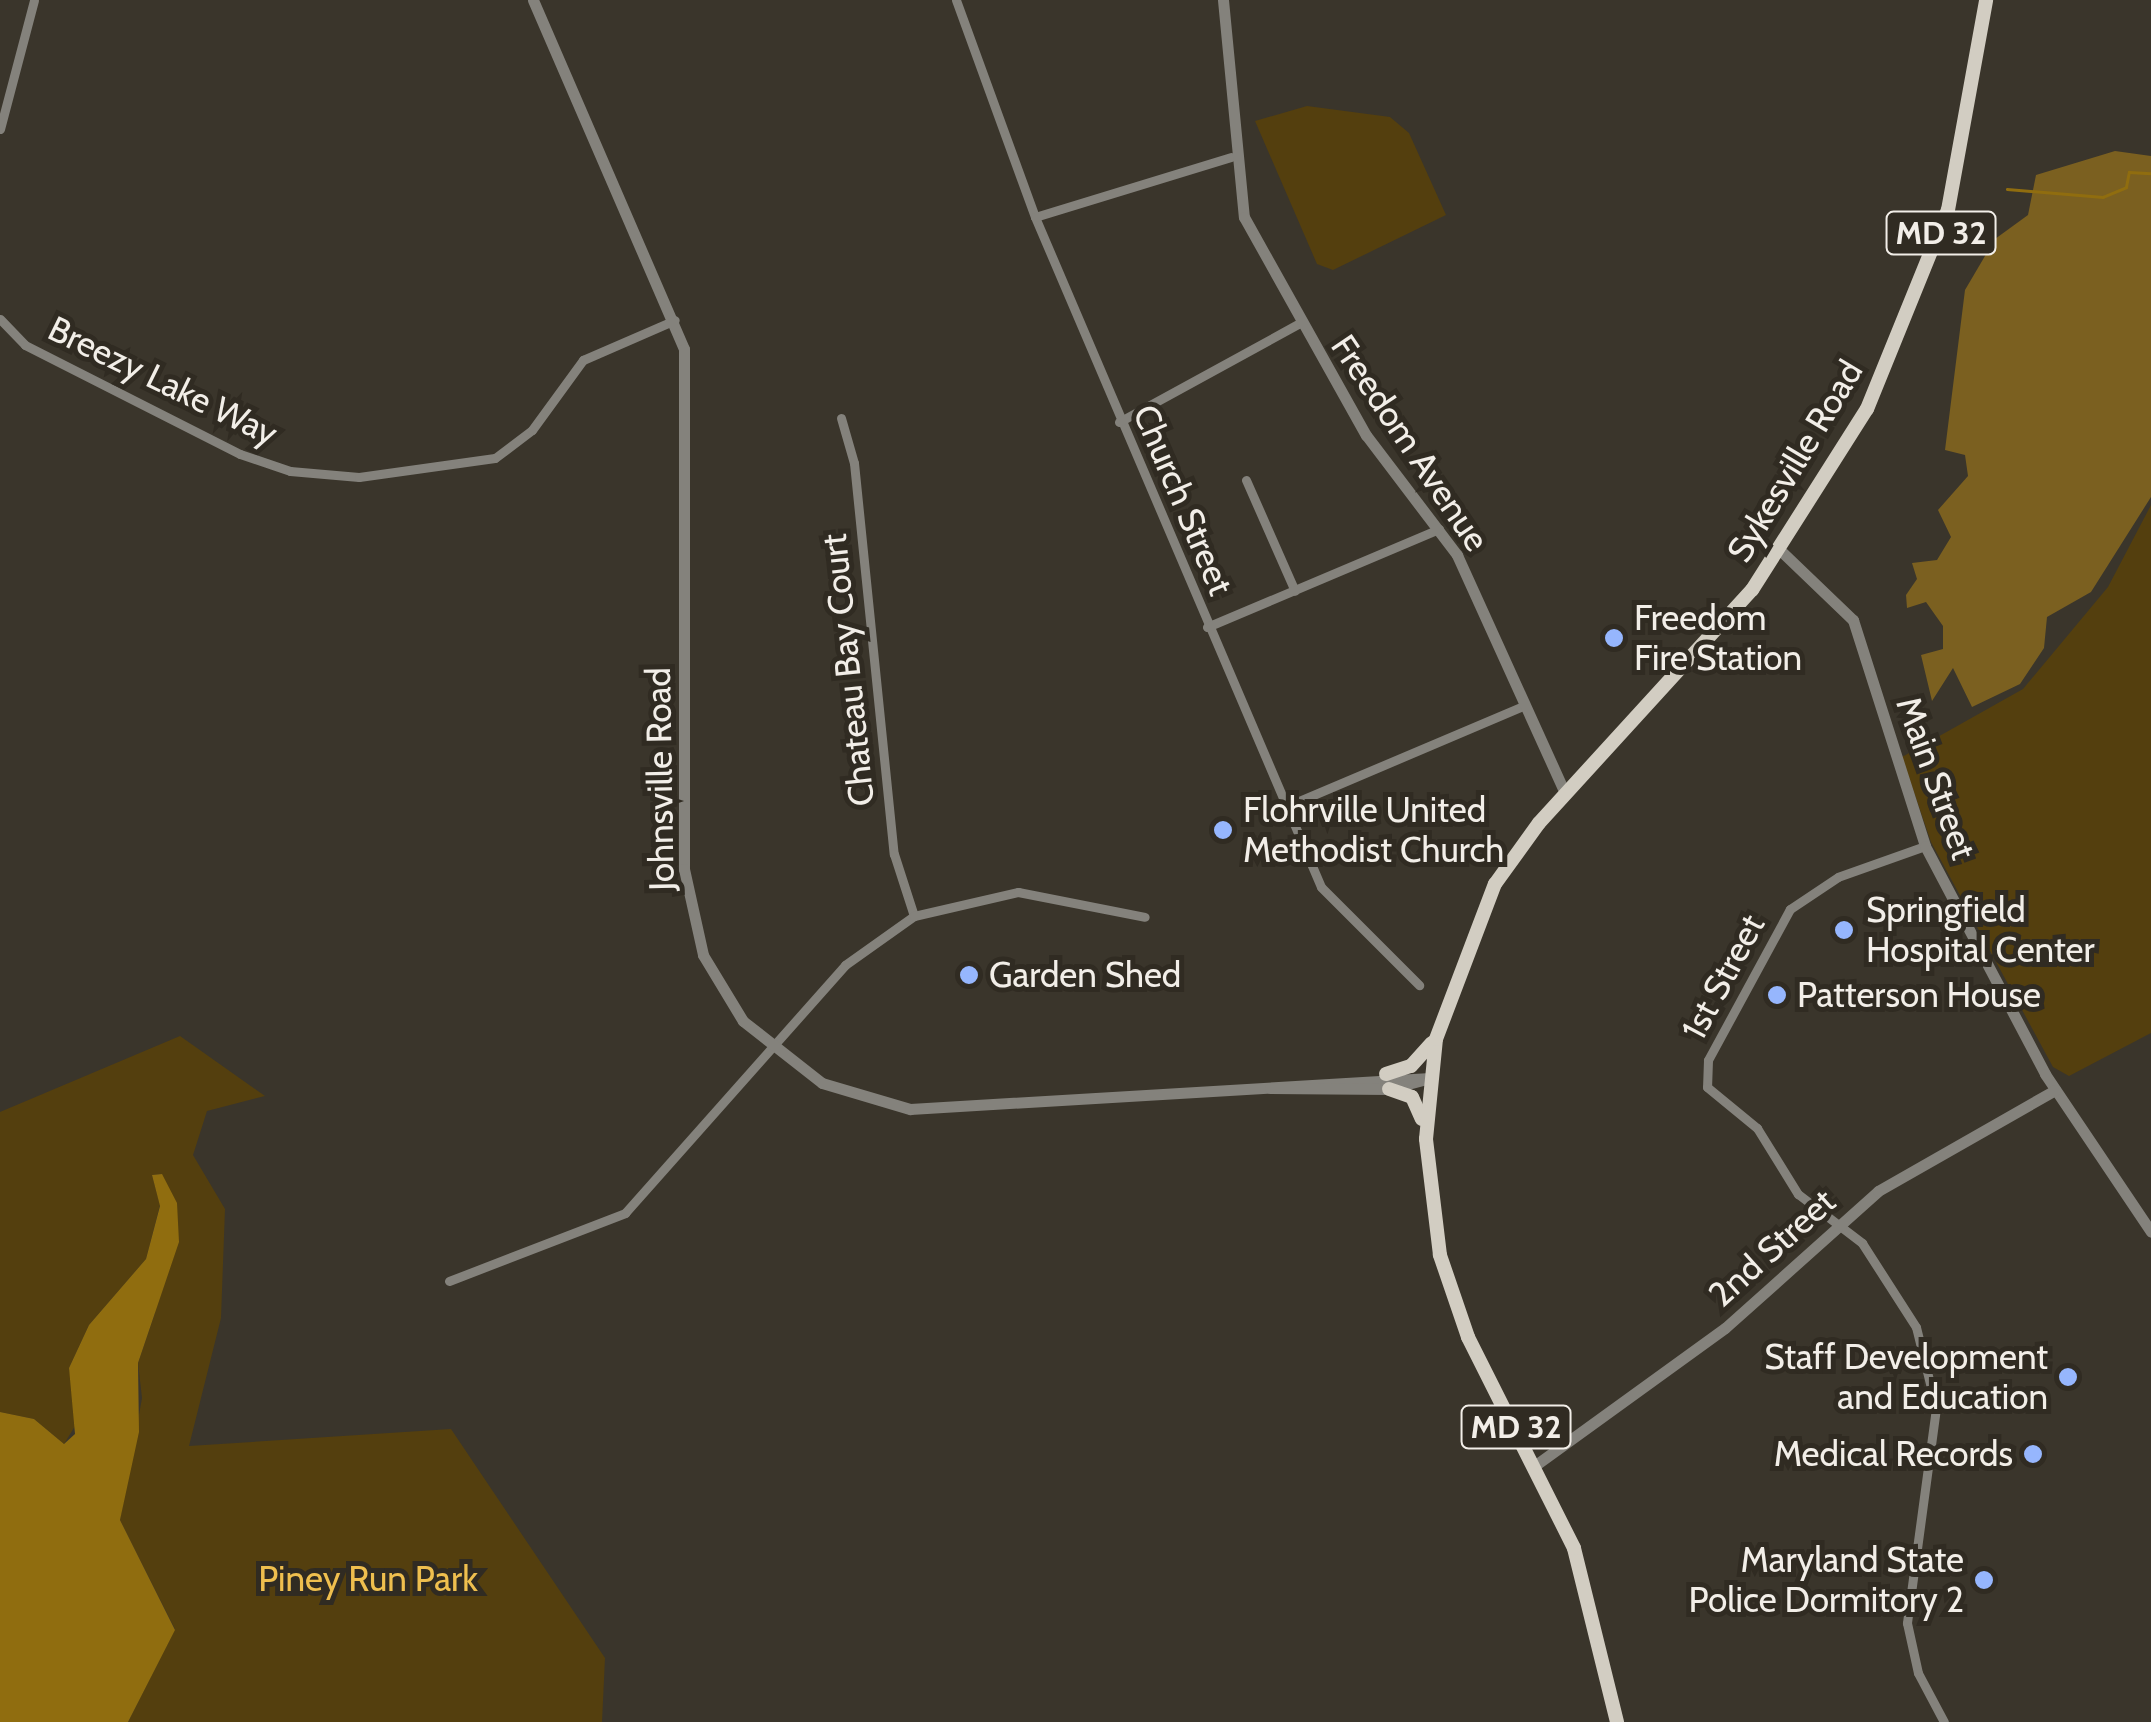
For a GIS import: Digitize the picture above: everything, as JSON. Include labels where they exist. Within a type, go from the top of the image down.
[{"type":"main road","name":"Sykesville Road","points":[[1617,1722],[1590,1598],[1537,1464],[1454,1300],[1433,1221],[1426,1132],[1436,1039],[1489,896],[1565,793],[1781,550],[1868,409],[1923,286],[1967,136],[1986,0]]},
{"type":"main road","points":[[1426,1132],[1412,1097],[1388,1082],[1411,1066],[1436,1039]]},
{"type":"street","points":[[0,129],[34,0]]},
{"type":"street","name":"Johnsville Road","points":[[532,0],[676,320],[690,407],[687,898],[719,987],[770,1050],[846,1094],[910,1110],[1430,1078]]},
{"type":"street","name":"Church Street","points":[[956,0],[1035,217],[1284,808],[1328,897],[1420,984]]},
{"type":"street","name":"Freedom Avenue","points":[[1222,0],[1231,157],[1244,217],[1298,324],[1366,435],[1440,528],[1565,793]]},
{"type":"street","points":[[1035,217],[1231,157]]},
{"type":"street","name":"Breezy Lake Way","points":[[0,319],[24,345],[262,463],[359,477],[494,458],[532,430],[583,360],[676,320]]},
{"type":"street","points":[[1120,422],[1298,324]]},
{"type":"street","name":"Chateau Bay Court","points":[[840,418],[853,453],[894,854],[914,916]]},
{"type":"street","points":[[1246,480],[1295,591]]},
{"type":"street","points":[[1207,627],[1440,528]]},
{"type":"street","name":"Main Street","points":[[1781,550],[1853,620],[1925,846],[2055,1090],[2151,1232]]},
{"type":"street","points":[[1284,808],[1525,704]]},
{"type":"street","name":"1st Street","points":[[1842,1220],[1798,1194],[1757,1128],[1710,1094],[1708,1060],[1790,909],[1838,877],[1925,846]]},
{"type":"street","points":[[450,1280],[624,1213],[845,965],[914,916],[1018,892],[1146,916]]},
{"type":"street","name":"2nd Street","points":[[1537,1464],[1725,1328],[1842,1220],[2055,1090]]},
{"type":"street","points":[[1842,1220],[1894,1286],[1928,1366],[1932,1453],[1908,1623],[1918,1673],[1944,1722]]},
{"type":"green space","points":[[1307,106],[1390,117],[1409,133],[1446,215],[1333,270],[1317,264],[1255,121]]},
{"type":"green space","points":[[2151,505],[2151,1033],[2069,1076],[2053,1067],[1931,842],[1902,757],[2023,689],[2108,587]]},
{"type":"green space","name":"Piney Run Park","points":[[180,1036],[265,1096],[207,1111],[193,1155],[225,1209],[221,1318],[189,1446],[451,1429],[605,1658],[602,1722],[128,1722],[175,1629],[120,1520],[142,1398],[138,1363],[155,1313],[162,1174],[152,1175],[160,1205],[146,1259],[89,1325],[69,1368],[77,1423],[64,1444],[34,1419],[0,1412],[0,1112]]},
{"type":"shaded area","points":[[2115,151],[2151,156],[2151,497],[2091,592],[2047,617],[2044,648],[2020,684],[1972,707],[1953,668],[1932,701],[1921,655],[1943,649],[1943,626],[1926,602],[1907,608],[1906,595],[1917,579],[1912,563],[1937,560],[1951,537],[1938,510],[1968,476],[1965,455],[1945,450],[1965,290],[1995,239],[2028,215],[2036,175]]},
{"type":"shaded area","points":[[162,1174],[177,1203],[179,1242],[138,1363],[139,1432],[120,1520],[175,1630],[128,1722],[0,1722],[0,1412],[34,1419],[64,1444],[75,1434],[69,1368],[89,1325],[146,1259],[160,1206],[152,1175]]},
{"type":"waterway","points":[[2007,189],[2103,197],[2126,187],[2129,172],[2151,173]]},
{"type":"place","name":"Freedom Fire Station","points":[[1614,638]]},
{"type":"place","name":"Flohrville United Methodist Church","points":[[1223,830]]},
{"type":"place","name":"Springfield Hospital Center","points":[[1844,930]]},
{"type":"place","name":"Garden Shed","points":[[969,975]]},
{"type":"place","name":"Patterson House","points":[[1777,995]]},
{"type":"place","name":"Staff Development and Education","points":[[2068,1377]]},
{"type":"place","name":"Medical Records","points":[[2033,1454]]},
{"type":"place","name":"Maryland State Police Dormitory 2","points":[[1984,1580]]}]
